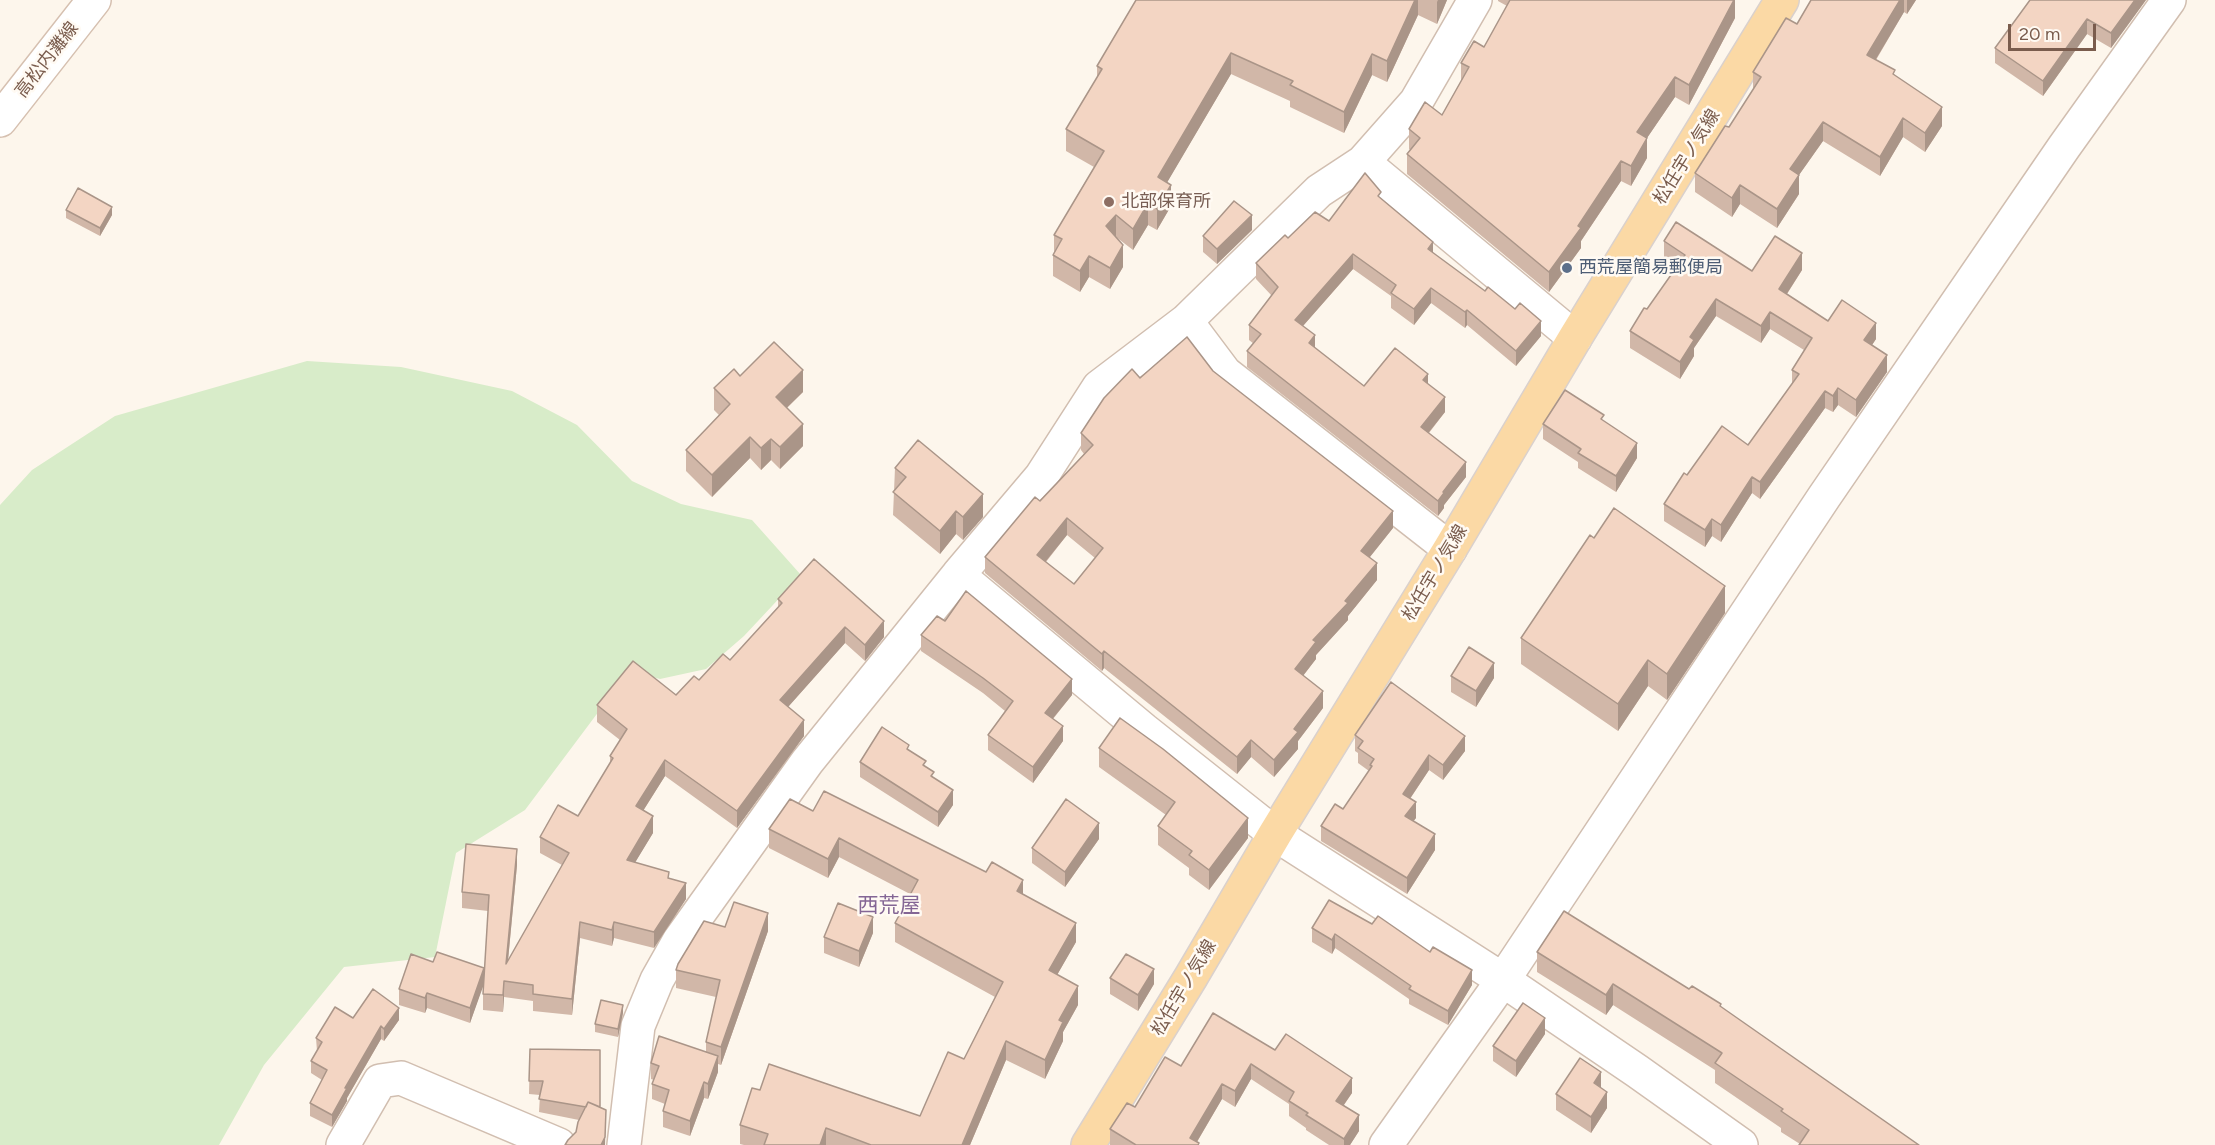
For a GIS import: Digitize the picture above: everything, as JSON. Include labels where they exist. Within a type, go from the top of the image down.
[{"type":"main road","name":"松任宇ノ気線","points":[[1088,1145],[1450,549],[1575,338],[1782,0]]},
{"type":"street","name":"高松内灘線","points":[[0,120],[94,0]]},
{"type":"street","points":[[624,1145],[638,1026],[657,980],[679,941],[807,762],[958,575],[1041,477],[1100,387],[1186,321],[1318,191],[1363,162],[1416,102],[1475,0]]},
{"type":"street","points":[[1386,1145],[1503,980],[1824,497],[2064,147],[2169,0]]},
{"type":"street","points":[[1363,162],[1575,338]]},
{"type":"street","points":[[1186,321],[1225,373],[1450,549]]},
{"type":"street","points":[[958,575],[1144,730],[1275,834],[1503,980],[1741,1145]]},
{"type":"street","points":[[343,1145],[380,1081],[401,1078],[559,1145]]},
{"type":"green space","points":[[307,361],[401,367],[512,391],[577,425],[632,481],[681,504],[752,520],[801,575],[744,636],[706,669],[660,679],[629,671],[525,810],[456,853],[435,957],[344,967],[264,1065],[219,1145],[0,1145],[0,505],[32,470],[115,416]]},
{"type":"building","points":[[1136,0],[1415,0],[1387,61],[1372,54],[1344,112],[1290,85],[1293,81],[1231,53],[1158,177],[1171,185],[1157,209],[1148,203],[1133,229],[1116,215],[1106,226],[1123,245],[1110,268],[1089,256],[1080,271],[1053,255],[1062,239],[1054,235],[1104,151],[1066,129],[1102,69],[1097,66]]},
{"type":"building","points":[[1510,0],[1734,0],[1689,85],[1675,77],[1637,132],[1647,138],[1631,166],[1621,161],[1578,226],[1581,228],[1549,272],[1407,154],[1420,138],[1409,129],[1425,102],[1442,115],[1469,67],[1461,63],[1474,41],[1484,47]]},
{"type":"building","points":[[1811,0],[1900,0],[1867,55],[1895,70],[1893,74],[1942,107],[1925,133],[1903,118],[1880,157],[1823,122],[1790,169],[1799,175],[1777,209],[1740,185],[1732,198],[1695,173],[1725,126],[1729,127],[1761,77],[1753,72],[1786,18],[1797,24]]},
{"type":"building","points":[[2030,0],[2135,0],[2111,33],[2087,19],[2043,81],[1995,48]]},
{"type":"building","points":[[1365,173],[1381,192],[1378,196],[1433,242],[1428,249],[1485,291],[1488,287],[1515,309],[1520,303],[1541,321],[1516,351],[1467,310],[1465,312],[1431,288],[1414,309],[1391,293],[1396,285],[1353,254],[1295,320],[1315,335],[1309,343],[1364,386],[1395,348],[1428,374],[1423,380],[1445,397],[1421,427],[1466,462],[1438,501],[1247,351],[1261,334],[1249,325],[1278,287],[1256,263],[1285,235],[1288,238],[1315,212],[1329,221]]},
{"type":"building","points":[[78,188],[112,207],[100,228],[66,210]]},
{"type":"building","points":[[1234,201],[1252,215],[1217,249],[1203,236]]},
{"type":"building","points":[[1676,222],[1752,271],[1775,236],[1802,253],[1779,289],[1828,321],[1842,300],[1876,323],[1864,340],[1887,355],[1856,400],[1838,388],[1833,396],[1825,391],[1760,482],[1752,477],[1721,525],[1712,519],[1705,530],[1664,504],[1684,473],[1687,475],[1722,426],[1748,445],[1799,374],[1792,370],[1812,338],[1770,312],[1761,326],[1716,299],[1690,337],[1694,340],[1680,362],[1630,331],[1644,308],[1647,309],[1685,255],[1664,241]]},
{"type":"building","points":[[1187,337],[1213,371],[1393,511],[1361,551],[1377,563],[1345,601],[1348,603],[1313,640],[1316,642],[1295,669],[1323,691],[1294,729],[1298,732],[1274,760],[1251,740],[1237,757],[1104,651],[1102,654],[985,557],[1035,497],[1040,501],[1093,445],[1081,433],[1104,398],[1132,369],[1140,378]],"holes":[[[1067,518],[1103,548],[1074,584],[1037,555]]]},
{"type":"building","points":[[774,342],[803,370],[776,397],[803,424],[780,447],[771,439],[761,448],[750,437],[712,475],[686,450],[730,404],[714,388],[734,369],[740,376]]},
{"type":"building","points":[[1565,390],[1604,415],[1601,419],[1637,443],[1616,476],[1578,453],[1581,449],[1543,424]]},
{"type":"building","points":[[918,440],[983,494],[963,517],[956,511],[940,531],[893,492],[906,477],[895,468]]},
{"type":"building","points":[[1614,508],[1725,586],[1667,674],[1648,660],[1618,704],[1521,638],[1590,535],[1594,538]]},
{"type":"building","points":[[814,559],[884,621],[865,645],[845,627],[780,700],[804,720],[737,811],[665,760],[636,806],[653,816],[627,860],[669,872],[668,878],[686,883],[654,932],[614,922],[612,930],[580,922],[572,999],[533,994],[533,985],[504,981],[503,995],[483,994],[489,895],[462,892],[466,844],[517,849],[506,964],[569,853],[540,837],[558,805],[578,816],[613,758],[610,756],[627,729],[597,705],[633,661],[676,695],[694,676],[699,680],[723,654],[730,660],[782,603],[778,599]]},
{"type":"building","points":[[966,591],[1072,679],[1045,713],[1063,726],[1033,767],[988,735],[1013,701],[921,635],[937,616],[945,621]]},
{"type":"building","points":[[1469,647],[1494,663],[1476,691],[1451,676]]},
{"type":"building","points":[[1391,682],[1465,736],[1443,765],[1429,755],[1403,794],[1416,802],[1405,816],[1435,834],[1407,878],[1321,826],[1335,804],[1343,809],[1372,766],[1370,765],[1374,759],[1358,748],[1363,741],[1355,735]]},
{"type":"building","points":[[1120,718],[1163,749],[1248,818],[1209,870],[1189,855],[1192,851],[1158,826],[1175,802],[1099,748]]},
{"type":"building","points":[[882,727],[909,745],[907,749],[926,761],[923,765],[934,772],[931,776],[953,790],[938,812],[860,762]]},
{"type":"building","points":[[824,791],[986,872],[992,862],[1023,880],[1017,891],[1076,923],[1049,970],[1078,986],[1059,1020],[1063,1022],[1045,1060],[1006,1041],[962,1145],[871,1145],[826,1128],[820,1145],[764,1145],[768,1134],[740,1125],[752,1088],[760,1090],[769,1064],[920,1116],[948,1052],[964,1059],[1003,982],[895,923],[918,880],[839,838],[828,859],[769,829],[790,799],[813,811]]},
{"type":"building","points":[[1066,799],[1099,823],[1065,872],[1032,848]]},
{"type":"building","points":[[1329,900],[1372,924],[1378,916],[1430,952],[1433,947],[1472,970],[1448,1011],[1409,989],[1411,986],[1335,934],[1332,940],[1312,928]]},
{"type":"building","points":[[734,902],[768,913],[721,1047],[706,1042],[720,980],[676,970],[704,921],[725,927]]},
{"type":"building","points":[[838,903],[873,917],[859,951],[824,937]]},
{"type":"building","points":[[1564,911],[1689,989],[1692,986],[1721,1004],[1720,1006],[1919,1145],[1799,1145],[1809,1130],[1781,1111],[1783,1109],[1715,1063],[1722,1053],[1613,984],[1606,995],[1537,952]]},
{"type":"building","points":[[437,952],[484,968],[470,1008],[427,993],[425,998],[399,989],[411,954],[433,962]]},
{"type":"building","points":[[1126,954],[1154,969],[1138,995],[1110,978]]},
{"type":"building","points":[[373,989],[399,1008],[384,1029],[381,1026],[332,1115],[310,1103],[327,1070],[311,1061],[322,1042],[316,1038],[335,1007],[353,1018]]},
{"type":"building","points":[[601,1000],[623,1005],[618,1029],[595,1024]]},
{"type":"building","points":[[1523,1003],[1545,1018],[1516,1061],[1493,1046]]},
{"type":"building","points":[[1213,1013],[1275,1050],[1286,1034],[1352,1078],[1336,1101],[1359,1115],[1344,1139],[1306,1115],[1308,1113],[1289,1101],[1294,1092],[1251,1064],[1235,1091],[1222,1084],[1190,1138],[1199,1143],[1198,1145],[1136,1145],[1110,1129],[1127,1103],[1135,1107],[1165,1057],[1181,1066]]},
{"type":"building","points":[[659,1036],[718,1056],[708,1084],[704,1082],[690,1121],[663,1111],[669,1090],[652,1084],[659,1066],[651,1063]]},
{"type":"building","points":[[530,1049],[600,1050],[600,1107],[588,1102],[586,1107],[539,1099],[543,1081],[529,1081]]},
{"type":"building","points":[[1580,1058],[1601,1072],[1594,1083],[1607,1092],[1591,1117],[1556,1094]]},
{"type":"building","points":[[588,1102],[606,1110],[605,1137],[601,1145],[565,1145],[576,1132],[578,1122]]},
{"type":"place","name":"北部保育所","points":[[1109,202]]},
{"type":"place","name":"西荒屋簡易郵便局","points":[[1567,268]]},
{"type":"district","name":"西荒屋","points":[[889,906]]}]
